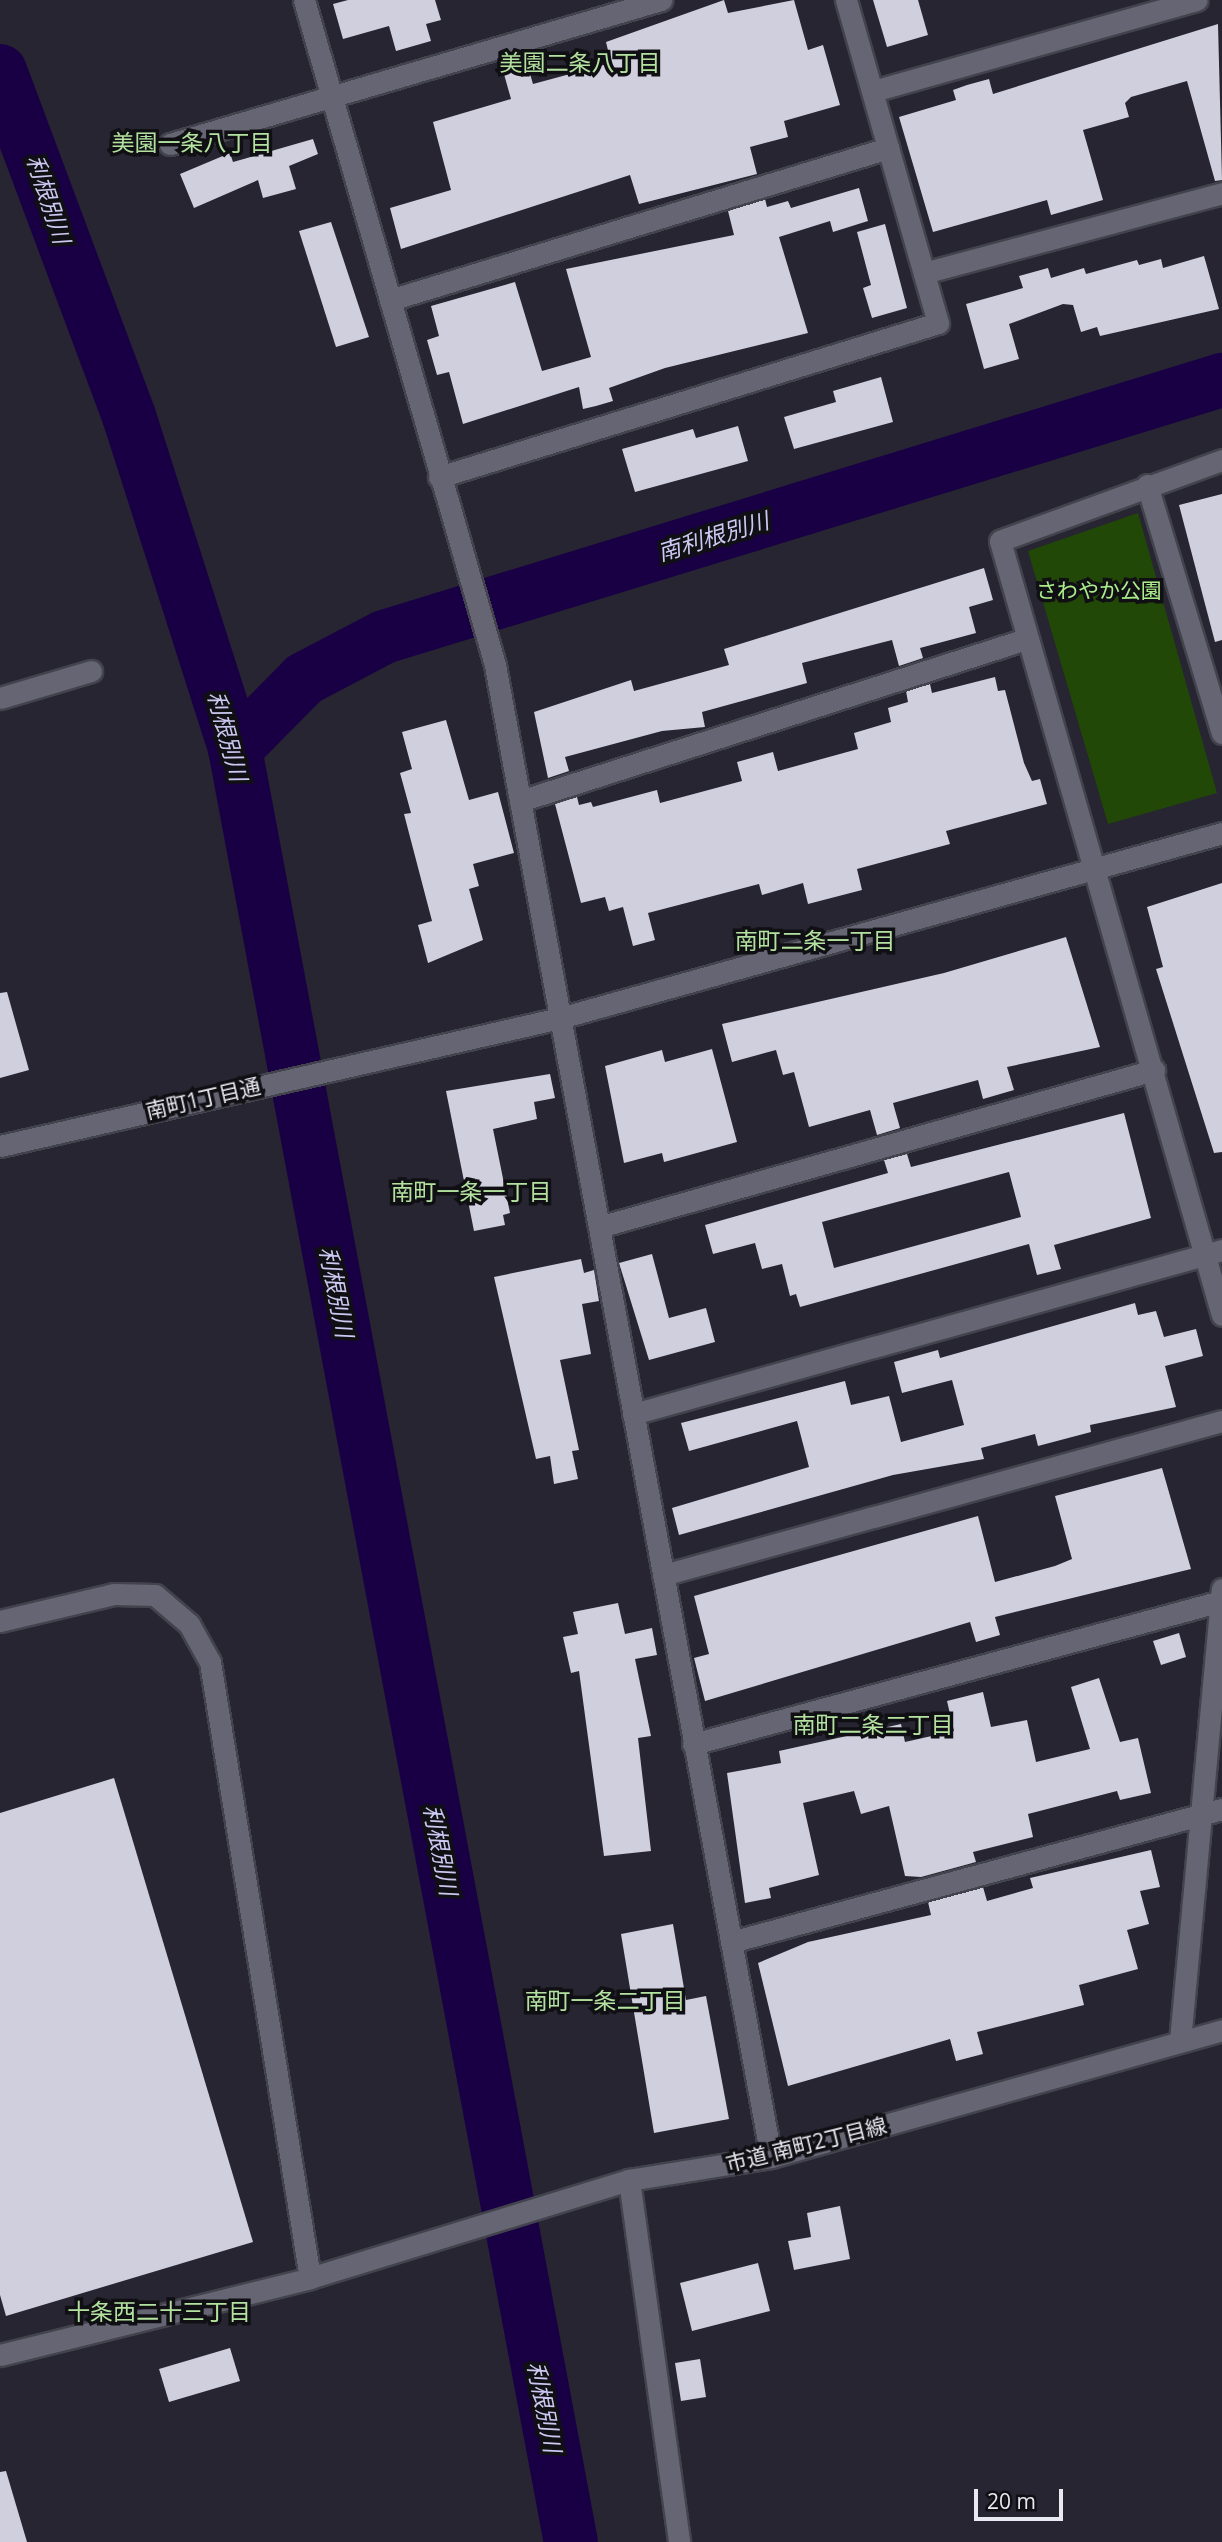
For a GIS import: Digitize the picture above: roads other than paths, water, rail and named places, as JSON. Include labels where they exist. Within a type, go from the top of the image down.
[{"type":"street","points":[[304,0],[495,665],[771,2157]]},
{"type":"street","points":[[439,477],[938,323],[846,0]]},
{"type":"street","points":[[873,91],[1196,0]]},
{"type":"street","points":[[170,144],[332,100],[650,2]]},
{"type":"street","points":[[390,300],[888,148]]},
{"type":"street","points":[[924,273],[1222,193]]},
{"type":"street","points":[[1222,460],[1147,485],[1000,541],[1026,639],[1154,1070],[1214,1252],[1222,1315]]},
{"type":"street","points":[[1147,485],[1222,733]]},
{"type":"street","points":[[520,801],[1026,639]]},
{"type":"street","points":[[0,698],[91,671]]},
{"type":"street","name":"南町1丁目通","points":[[0,1146],[173,1104],[560,1018],[1222,833]]},
{"type":"street","points":[[599,1227],[1154,1070]]},
{"type":"street","points":[[633,1414],[1214,1252]]},
{"type":"street","points":[[663,1575],[1222,1421]]},
{"type":"street","points":[[0,1622],[114,1594],[155,1595],[189,1623],[210,1662],[310,2278]]},
{"type":"street","points":[[693,1744],[1221,1594],[1197,1816],[1180,2041]]},
{"type":"street","points":[[731,1942],[1222,1809]]},
{"type":"street","name":"市道 南町2丁目線","points":[[0,2355],[310,2278],[620,2183],[771,2157],[1222,2030]]},
{"type":"street","points":[[620,2183],[679,2542]]},
{"type":"waterway","name":"利根別川","points":[[0,71],[129,416],[235,749],[571,2542]]},
{"type":"waterway","name":"南利根別川","points":[[235,749],[304,679],[384,637],[1222,380]]},
{"type":"district","name":"美園二条八丁目","points":[[580,62]]},
{"type":"district","name":"美園一条八丁目","points":[[192,142]]},
{"type":"district","name":"南町二条一丁目","points":[[815,940]]},
{"type":"district","name":"南町一条一丁目","points":[[471,1191]]},
{"type":"district","name":"南町二条二丁目","points":[[873,1724]]},
{"type":"district","name":"南町一条二丁目","points":[[605,2000]]},
{"type":"district","name":"十条西二十三丁目","points":[[159,2311]]},
{"type":"park label","name":"さわやか公園","points":[[1099,590]]}]
